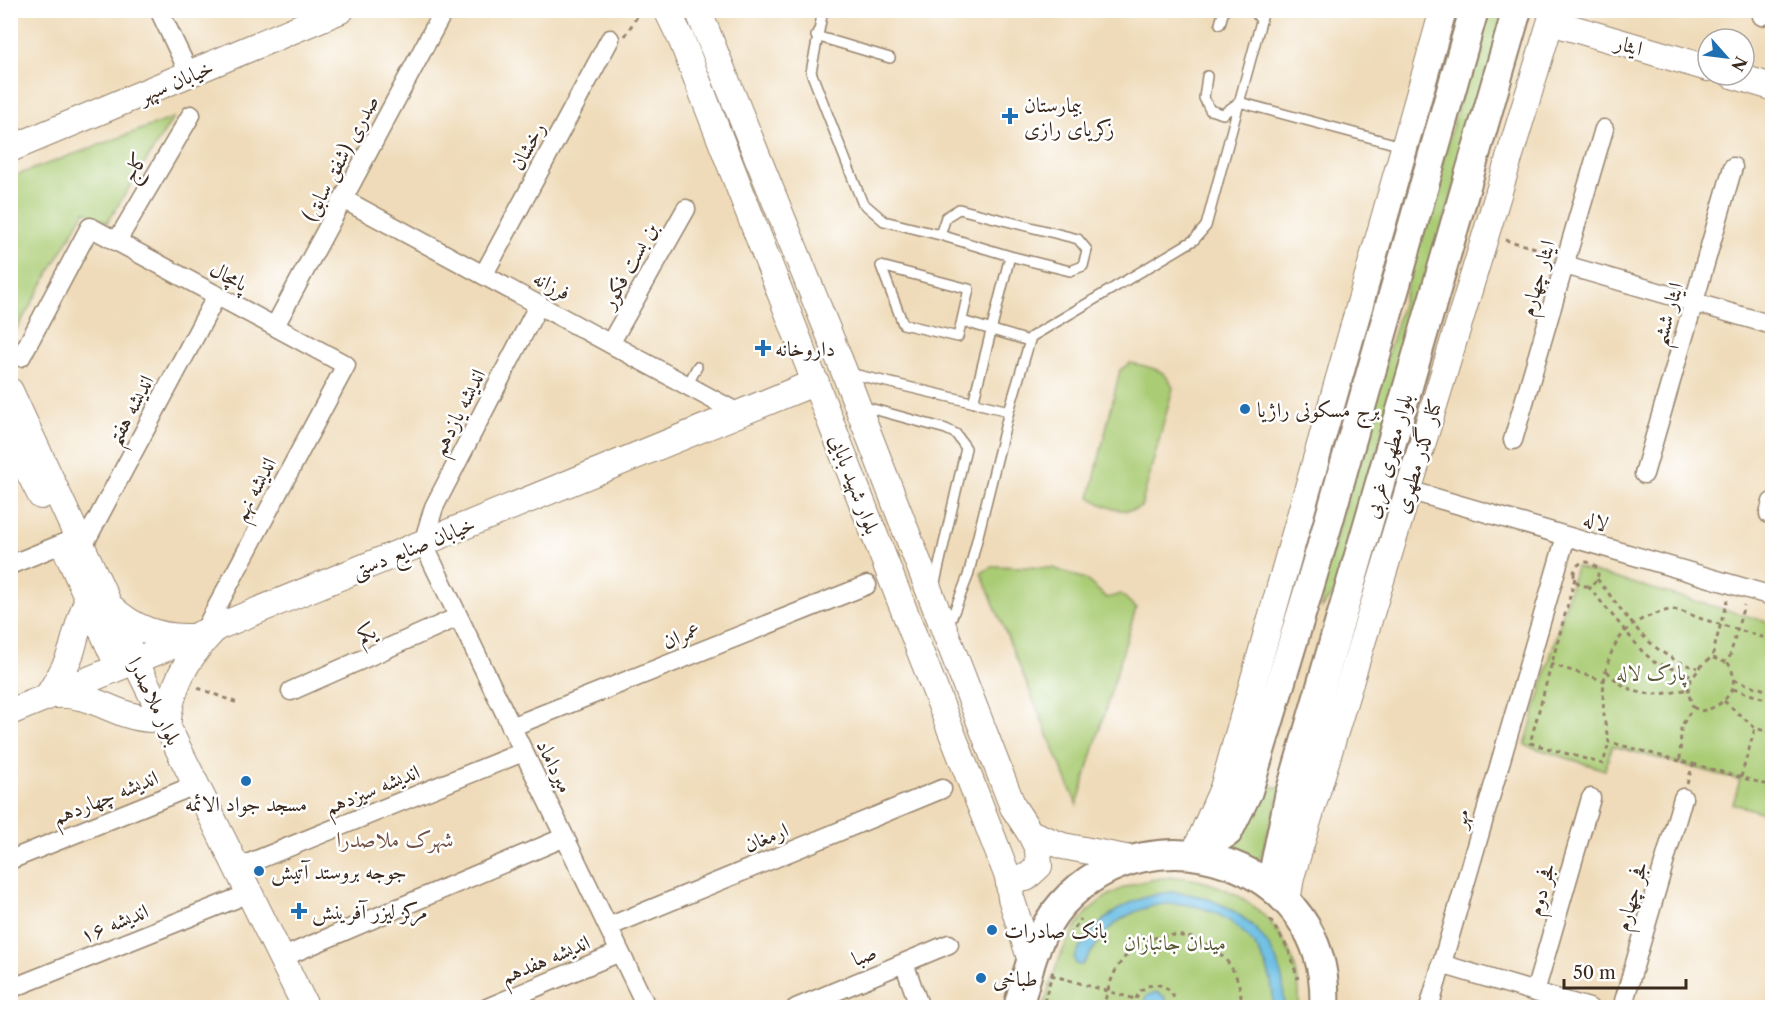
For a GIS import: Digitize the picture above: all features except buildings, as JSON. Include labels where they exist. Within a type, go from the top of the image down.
[{"type":"main road","name":"بلوار مطهری غربی","points":[[1194,854],[1228,832],[1248,791],[1322,548],[1474,10]]},
{"type":"main road","name":"بلوار مطهری غربی","points":[[1277,910],[1275,865],[1289,796],[1517,10]]},
{"type":"main road","points":[[1263,741],[1277,755],[1290,757],[1302,753]]},
{"type":"main road","points":[[1018,1008],[1041,969],[1048,923],[1068,898],[1092,877],[1131,859],[1152,854],[1194,854],[1235,865],[1271,887],[1277,910],[1310,938],[1322,979],[1324,1008]]},
{"type":"street","points":[[159,10],[190,75]]},
{"type":"street","name":"صدری (شفق سابق)","points":[[275,326],[444,10]]},
{"type":"street","name":"بلوار شهید بابایی","points":[[667,10],[816,382],[1008,877],[1011,898],[1041,969]]},
{"type":"street","name":"بلوار شهید بابایی","points":[[698,10],[844,371],[1012,807],[1038,849],[1039,866],[1026,878],[1008,877]]},
{"type":"street","points":[[1194,854],[1223,788],[1443,10]]},
{"type":"street","name":"خیابان سپهر","points":[[10,148],[190,75],[326,13]]},
{"type":"street","name":"ایثار","points":[[1552,16],[1696,64]]},
{"type":"street","name":"کنار گذر مطهری","points":[[1277,910],[1291,877],[1552,16]]},
{"type":"street","name":"رخشان","points":[[484,274],[610,39]]},
{"type":"street","points":[[1756,82],[1773,87]]},
{"type":"street","name":"کاج","points":[[117,242],[191,115]]},
{"type":"street","name":"ایثار چهارم","points":[[1514,440],[1604,129]]},
{"type":"street","points":[[1488,228],[1467,182],[1509,157]]},
{"type":"street","name":"ایثار ششم","points":[[1644,474],[1733,167]]},
{"type":"street","name":"فرزانه","points":[[343,199],[611,342],[738,413]]},
{"type":"street","name":"بن بست فكور","points":[[611,342],[686,209]]},
{"type":"street","name":"پامچال","points":[[21,357],[90,227],[346,365]]},
{"type":"street","points":[[1566,261],[1773,325]]},
{"type":"street","name":"اندیشه هفتم","points":[[74,545],[217,295]]},
{"type":"street","name":"اندیشه یازدهم","points":[[423,543],[434,507],[540,304]]},
{"type":"street","name":"اندیشه نهم","points":[[204,633],[346,365]]},
{"type":"street","name":"خیابان صنایع دستی","points":[[10,712],[816,382]]},
{"type":"street","name":"بلوار ملاصدرا","points":[[10,391],[99,604],[127,664],[237,868],[306,1008]]},
{"type":"street","name":"بلوار ملاصدرا","points":[[10,435],[74,545]]},
{"type":"street","name":"لاله","points":[[1408,490],[1773,596]]},
{"type":"street","name":"مهر","points":[[1429,1008],[1566,536]]},
{"type":"street","name":"میرداماد","points":[[423,543],[647,1008]]},
{"type":"street","points":[[10,565],[74,545]]},
{"type":"street","name":"عمران","points":[[511,727],[867,585]]},
{"type":"street","points":[[50,696],[74,643],[77,624],[99,604],[137,627],[165,635],[204,633]]},
{"type":"street","name":"یکم","points":[[291,691],[458,617]]},
{"type":"street","points":[[50,696],[71,694],[87,697],[129,718],[159,723],[169,707],[177,679],[204,633]]},
{"type":"street","name":"بلوار ملاصدرا","points":[[159,723],[183,790],[289,1008]]},
{"type":"street","name":"اندیشه سیزدهم","points":[[237,868],[524,752]]},
{"type":"street","name":"ارمغان","points":[[608,927],[942,789]]},
{"type":"street","name":"اندیشه چهاردهم","points":[[10,860],[183,790]]},
{"type":"street","name":"فجر دوم","points":[[1535,992],[1591,798]]},
{"type":"street","name":"فجر چهارم","points":[[1622,1008],[1683,798]]},
{"type":"street","points":[[1030,833],[1063,846],[1131,859]]},
{"type":"street","points":[[281,958],[565,837]]},
{"type":"street","name":"اندیشه ۱۶","points":[[10,989],[235,899]]},
{"type":"street","name":"صبا","points":[[796,1008],[949,944]]},
{"type":"street","name":"اندیشه هفدهم","points":[[487,1008],[620,952]]},
{"type":"street","points":[[904,963],[920,1008]]},
{"type":"street","points":[[1441,964],[1535,992],[1564,1004],[1589,1008]]},
{"type":"lane","points":[[823,10],[816,36],[811,72],[862,202],[884,221],[1070,271],[1083,266],[1087,250],[1078,239],[959,208],[946,217],[940,235]]},
{"type":"lane","points":[[1220,24],[1224,10]]},
{"type":"lane","points":[[945,634],[968,576],[1029,340],[1194,240],[1206,226],[1262,15],[1253,10]]},
{"type":"lane","points":[[816,36],[890,58]]},
{"type":"lane","points":[[1207,76],[1204,98],[1210,110],[1223,114],[1239,102]]},
{"type":"lane","points":[[1239,102],[1405,147]]},
{"type":"lane","points":[[973,403],[1010,256]]},
{"type":"lane","points":[[881,266],[969,289],[962,321],[958,337],[903,324],[881,266]]},
{"type":"lane","points":[[962,321],[1029,340]]},
{"type":"lane","points":[[688,384],[697,367]]},
{"type":"lane","points":[[844,371],[1009,411]]},
{"type":"lane","points":[[857,405],[946,429],[956,434],[966,448],[931,598]]},
{"type":"path","points":[[610,39],[624,38],[640,10]]},
{"type":"path","points":[[1488,228],[1566,261]]},
{"type":"path","points":[[1698,668],[1682,664],[1661,654],[1647,642],[1634,623],[1597,579],[1597,568],[1587,562],[1576,568],[1530,743],[1603,765],[1609,742],[1603,712],[1607,670],[1614,645],[1625,630],[1634,623],[1673,610],[1773,640]]},
{"type":"path","points":[[1575,578],[1581,584],[1588,586],[1654,662],[1693,676]]},
{"type":"path","points":[[1588,586],[1597,579]]},
{"type":"path","points":[[1739,586],[1737,630],[1728,663],[1734,680],[1733,689],[1724,701],[1700,711],[1689,700],[1688,689],[1698,668],[1712,657],[1720,625],[1739,586]]},
{"type":"path","points":[[1712,657],[1728,663]]},
{"type":"path","points":[[1530,658],[1605,681]]},
{"type":"path","points":[[1607,670],[1623,686],[1639,694],[1665,695],[1688,689]]},
{"type":"path","points":[[177,679],[240,704]]},
{"type":"path","points":[[1734,680],[1773,692]]},
{"type":"path","points":[[1733,689],[1773,701]]},
{"type":"path","points":[[1724,701],[1755,728],[1773,733]]},
{"type":"path","points":[[1680,761],[1679,735],[1694,707]]},
{"type":"path","points":[[1741,777],[1755,728]]},
{"type":"path","points":[[1609,742],[1773,786]]},
{"type":"path","points":[[1683,798],[1693,764]]},
{"type":"path","points":[[1277,910],[1298,982]]},
{"type":"path","points":[[1064,944],[1085,915]]},
{"type":"path","points":[[1103,1008],[1117,966],[1137,946],[1155,938],[1183,935],[1210,945],[1225,957],[1239,982],[1241,1008]]},
{"type":"path","points":[[1043,1008],[1041,969],[1135,999]]},
{"type":"path","points":[[1135,1008],[1135,999],[1143,987],[1157,984],[1170,990],[1174,996],[1175,1008]]},
{"type":"green space","points":[[1485,11],[1506,11],[1336,590],[1322,608],[1323,583]]},
{"type":"green space","points":[[173,118],[107,223],[85,211],[11,339],[11,177]]},
{"type":"green space","points":[[1130,363],[1161,372],[1173,388],[1141,507],[1122,510],[1109,507],[1090,497],[1120,370]]},
{"type":"green space","points":[[994,566],[1053,568],[1085,579],[1107,598],[1121,594],[1136,608],[1077,805],[981,573]]},
{"type":"green space","name":"پارک لاله","points":[[1576,567],[1772,623],[1772,815],[1733,804],[1740,780],[1612,746],[1605,770],[1525,745]]},
{"type":"green space","points":[[1267,785],[1281,789],[1257,869],[1225,852],[1244,831]]},
{"type":"green space","name":"میدان جانبازان","points":[[1173,877],[1199,880],[1223,888],[1245,900],[1264,915],[1280,934],[1291,956],[1298,981],[1299,1008],[1043,1008],[1060,957],[1071,935],[1084,917],[1100,901],[1119,889],[1144,881]]},
{"type":"water","points":[[1173,892],[1196,895],[1217,903],[1236,913],[1253,927],[1267,943],[1277,962],[1283,984],[1284,1007],[1273,1007],[1271,981],[1262,957],[1248,937],[1229,921],[1207,910],[1183,904],[1158,905],[1124,918],[1104,935],[1082,965],[1076,964],[1074,958],[1092,931],[1115,912],[1142,898]]},
{"type":"water","points":[[1156,992],[1165,997],[1167,1007],[1144,1007],[1146,996]]},
{"type":"place","name":"بیمارستان زکریای رازی","points":[[1010,116]]},
{"type":"place","name":"داروخانه","points":[[763,348]]},
{"type":"place","name":"برج مسکونی راژیا","points":[[1245,409]]},
{"type":"place","name":"مسجد جواد الائمه","points":[[246,781]]},
{"type":"place","name":"جوجه بروستد آتیش","points":[[259,871]]},
{"type":"place","name":"مرکز لیزر آفرینش","points":[[299,911]]},
{"type":"place","name":"بانک صادرات","points":[[992,930]]},
{"type":"place","name":"طباخی","points":[[981,978]]},
{"type":"district","name":"شهرک ملاصدرا","points":[[395,839]]}]
